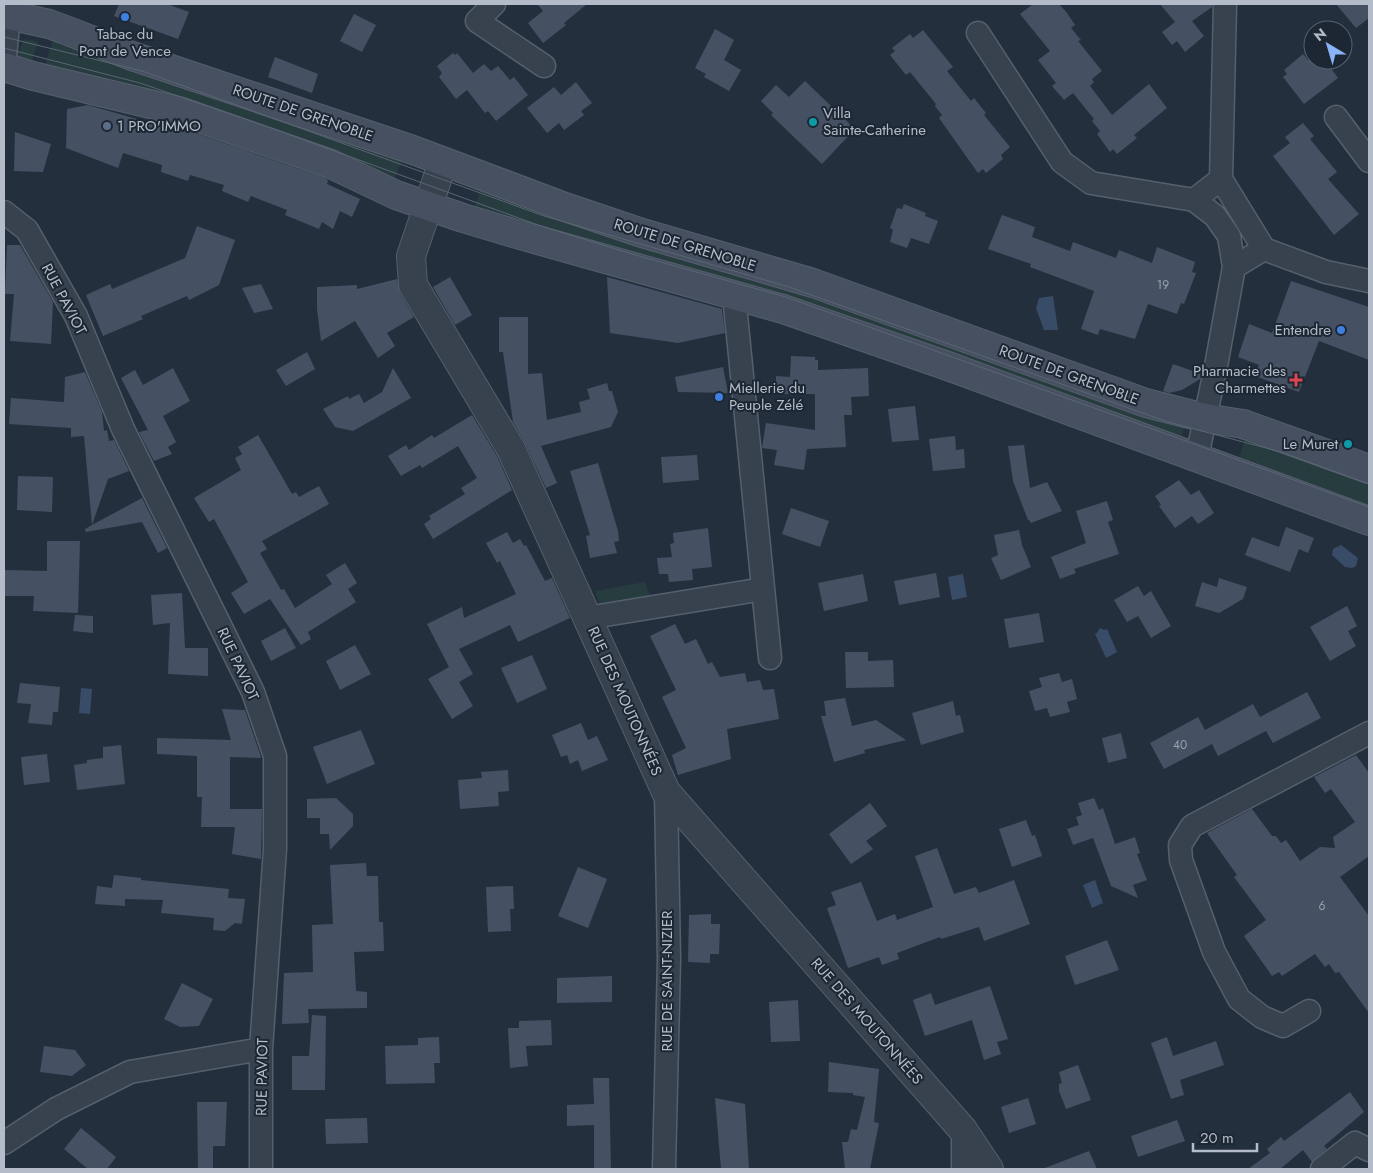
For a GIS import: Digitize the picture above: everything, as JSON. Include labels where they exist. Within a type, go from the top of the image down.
[{"type":"main road","name":"ROUTE DE GRENOBLE","points":[[9,9],[132,56],[412,150],[574,210],[642,233],[812,283],[1146,403],[1205,418],[1243,424],[1369,469]]},
{"type":"main road","points":[[4,67],[33,76],[178,111],[331,164],[396,194],[428,206],[513,233],[783,309],[945,365],[1369,521]]},
{"type":"street","points":[[494,4],[477,21],[544,66]]},
{"type":"street","points":[[1225,4],[1221,179],[1264,249],[1326,272],[1369,281]]},
{"type":"street","points":[[4,67],[9,9]]},
{"type":"street","points":[[978,34],[1062,162],[1091,183],[1194,200],[1215,216],[1229,236],[1234,267],[1197,457]]},
{"type":"street","points":[[1336,117],[1369,162]]},
{"type":"street","name":"RUE DES MOUTONNÉES","points":[[443,162],[411,256],[413,284],[511,449],[666,792],[963,1130],[989,1169]]},
{"type":"street","points":[[1194,200],[1221,179]]},
{"type":"street","name":"RUE PAVIOT","points":[[4,212],[27,230],[76,316],[123,429],[253,692],[275,756],[275,849],[261,1049],[261,1169]]},
{"type":"street","points":[[1234,267],[1264,249]]},
{"type":"street","points":[[734,295],[770,658]]},
{"type":"street","points":[[587,618],[763,589]]},
{"type":"street","points":[[1309,1011],[1283,1026],[1262,1017],[1240,999],[1214,952],[1181,860],[1180,845],[1192,826],[1369,733]]},
{"type":"street","name":"RUE DE SAINT-NIZIER","points":[[664,1169],[669,959],[666,792]]},
{"type":"street","points":[[4,1143],[56,1110],[130,1072],[261,1049]]},
{"type":"street","points":[[963,1130],[963,1169]]},
{"type":"street","points":[[1322,1169],[1355,1143],[1369,1150]]},
{"type":"green space","points":[[24,39],[38,42],[32,60],[17,56]]},
{"type":"green space","points":[[53,40],[402,160],[395,178],[369,168],[43,71]]},
{"type":"green space","points":[[481,188],[790,283],[1185,425],[1181,439],[472,213]]},
{"type":"green space","points":[[1247,434],[1369,478],[1369,514],[1236,465]]},
{"type":"green space","points":[[645,582],[653,604],[602,611],[595,591]]},
{"type":"water","points":[[1053,296],[1058,330],[1044,330],[1036,308],[1039,298]]},
{"type":"water","points":[[1341,545],[1358,558],[1356,566],[1352,568],[1345,567],[1332,555],[1333,549]]},
{"type":"water","points":[[963,574],[967,597],[952,600],[948,577]]},
{"type":"water","points":[[1100,628],[1107,629],[1117,652],[1106,658],[1095,634]]},
{"type":"water","points":[[81,688],[92,689],[90,714],[79,713]]},
{"type":"water","points":[[1095,880],[1103,903],[1092,908],[1083,885]]},
{"type":"building","points":[[119,4],[167,4],[189,12],[178,39],[114,16]]},
{"type":"building","points":[[537,4],[587,4],[564,23],[566,25],[543,43],[528,23],[543,11]]},
{"type":"building","points":[[1033,4],[1059,4],[1067,13],[1075,25],[1071,28],[1081,40],[1078,41],[1102,71],[1092,79],[1094,82],[1090,86],[1112,115],[1149,84],[1167,108],[1134,135],[1137,138],[1117,154],[1113,149],[1110,152],[1097,134],[1100,131],[1092,121],[1094,119],[1073,93],[1064,100],[1052,86],[1056,83],[1038,60],[1050,51],[1020,14]]},
{"type":"building","points":[[1160,4],[1212,4],[1212,7],[1192,21],[1204,36],[1185,52],[1177,41],[1172,45],[1162,32],[1175,22]]},
{"type":"building","points":[[1336,4],[1369,4],[1369,18],[1356,28],[1353,24],[1353,20],[1349,20]]},
{"type":"building","points":[[354,14],[376,25],[362,52],[340,41]]},
{"type":"building","points":[[715,29],[734,40],[724,60],[741,70],[729,91],[704,77],[706,74],[695,68]]},
{"type":"building","points":[[923,30],[953,67],[947,71],[971,101],[974,98],[986,113],[984,115],[1010,147],[1001,155],[1003,159],[986,173],[983,169],[978,173],[939,118],[942,115],[935,106],[936,104],[910,72],[906,75],[890,55],[895,51],[892,48],[910,34],[913,38]]},
{"type":"building","points":[[453,53],[455,55],[457,53],[473,73],[484,64],[491,71],[498,66],[510,80],[514,77],[528,95],[496,121],[488,111],[485,113],[467,90],[456,99],[439,77],[442,73],[437,66]]},
{"type":"building","points":[[1303,54],[1303,70],[1332,70],[1338,78],[1304,104],[1283,77],[1287,74],[1284,70]]},
{"type":"building","points":[[275,57],[318,74],[312,93],[268,77]]},
{"type":"building","name":"Villa Sainte-Catherine","points":[[805,81],[855,129],[822,164],[771,115],[773,113],[761,101],[776,85],[789,97]]},
{"type":"building","points":[[576,82],[592,103],[581,111],[584,115],[564,130],[559,123],[547,133],[527,108],[554,87],[561,95]]},
{"type":"building","points":[[88,105],[154,124],[154,121],[175,126],[325,178],[328,180],[327,184],[360,199],[352,217],[340,211],[333,229],[322,222],[319,229],[285,215],[287,210],[251,196],[248,202],[222,191],[224,185],[190,175],[188,181],[161,172],[162,165],[123,153],[118,168],[66,148],[67,109]]},
{"type":"building","points":[[1303,123],[1314,136],[1310,139],[1337,172],[1328,179],[1359,214],[1334,235],[1273,156],[1290,143],[1285,137]]},
{"type":"building","points":[[15,132],[51,144],[43,172],[14,171]]},
{"type":"building","points":[[904,204],[926,213],[925,216],[938,221],[929,244],[911,238],[907,248],[890,242],[893,230],[890,228],[897,208],[902,209]]},
{"type":"building","points":[[1002,215],[1035,227],[1032,237],[1070,251],[1073,242],[1116,258],[1119,250],[1152,263],[1157,247],[1195,262],[1192,272],[1196,273],[1184,304],[1181,303],[1177,314],[1148,304],[1135,339],[1100,329],[1098,335],[1081,329],[1094,291],[1030,267],[1031,264],[988,249]]},
{"type":"building","points":[[197,226],[235,240],[219,285],[189,300],[187,296],[141,316],[143,319],[103,336],[86,295],[110,284],[112,289],[185,258]]},
{"type":"building","points":[[7,245],[20,245],[53,302],[51,344],[10,341],[14,294],[5,294]]},
{"type":"building","points":[[450,277],[472,315],[455,325],[433,287]]},
{"type":"building","points":[[607,277],[722,309],[725,333],[678,343],[610,333]]},
{"type":"building","points":[[397,279],[400,293],[414,317],[387,333],[395,346],[378,358],[355,321],[321,341],[317,309],[317,287],[357,285],[357,289]]},
{"type":"building","points":[[1291,281],[1369,307],[1369,360],[1319,341],[1299,392],[1255,376],[1259,365],[1238,357],[1249,324],[1272,333]]},
{"type":"building","points":[[261,284],[273,309],[254,313],[242,288]]},
{"type":"building","points":[[499,317],[528,317],[528,374],[542,373],[547,420],[581,412],[579,402],[590,399],[587,389],[607,383],[609,391],[612,391],[618,412],[611,427],[541,446],[557,483],[546,488],[513,422],[503,352],[499,352]]},
{"type":"building","points":[[307,352],[315,369],[286,386],[276,370]]},
{"type":"building","points":[[791,356],[815,357],[815,360],[818,360],[818,370],[868,368],[869,396],[851,397],[852,415],[844,415],[846,447],[807,449],[804,470],[774,465],[777,450],[762,448],[766,423],[815,430],[815,394],[776,394],[776,376],[790,377]]},
{"type":"building","points":[[1173,364],[1201,374],[1200,379],[1182,390],[1169,393],[1163,391]]},
{"type":"building","points":[[723,367],[728,393],[678,392],[675,377]]},
{"type":"building","points":[[173,368],[190,401],[163,416],[176,442],[168,447],[172,454],[154,461],[139,432],[148,430],[121,378],[135,370],[143,385]]},
{"type":"building","points":[[393,368],[411,398],[353,431],[335,427],[323,409],[348,396],[349,399],[359,394],[364,403],[382,392]]},
{"type":"building","points":[[85,372],[102,412],[104,431],[107,430],[109,441],[114,440],[129,471],[108,479],[92,525],[84,436],[71,437],[71,428],[9,424],[11,398],[64,402],[65,377]]},
{"type":"building","points":[[915,406],[919,440],[892,442],[888,409]]},
{"type":"building","points":[[472,415],[497,456],[512,490],[433,539],[424,524],[431,519],[429,516],[465,494],[461,488],[477,478],[458,446],[422,468],[420,465],[401,476],[388,456],[406,445],[409,450],[432,435],[434,438]]},
{"type":"building","points":[[258,435],[292,494],[296,492],[299,497],[319,486],[329,504],[262,541],[267,549],[260,553],[281,590],[284,589],[295,608],[332,584],[326,575],[345,563],[357,583],[348,589],[356,602],[308,632],[311,639],[301,645],[270,599],[244,614],[231,593],[248,582],[214,519],[209,522],[194,498],[241,470],[235,458],[242,454],[238,447]]},
{"type":"building","points":[[955,436],[956,450],[964,449],[965,468],[933,471],[929,439]]},
{"type":"building","points":[[1024,445],[1030,488],[1047,482],[1062,511],[1031,523],[1028,520],[1013,481],[1008,446]]},
{"type":"building","points":[[697,455],[699,480],[663,483],[661,457]]},
{"type":"building","points":[[598,463],[618,531],[619,541],[614,542],[617,553],[590,558],[586,536],[590,535],[570,471]]},
{"type":"building","points":[[18,476],[53,477],[52,512],[17,510]]},
{"type":"building","points":[[1179,480],[1191,495],[1199,490],[1214,513],[1198,524],[1192,516],[1175,528],[1159,506],[1161,505],[1155,496]]},
{"type":"building","points":[[142,498],[167,548],[158,553],[142,522],[86,532],[85,529]]},
{"type":"building","points":[[1107,501],[1113,520],[1108,522],[1119,554],[1074,569],[1076,573],[1060,579],[1051,557],[1086,543],[1076,511]]},
{"type":"building","points":[[791,508],[829,521],[820,547],[782,534]]},
{"type":"building","points":[[1286,527],[1314,538],[1308,553],[1299,549],[1290,572],[1245,555],[1252,537],[1279,547]]},
{"type":"building","points":[[708,528],[712,567],[692,569],[693,580],[669,582],[668,574],[659,574],[657,558],[672,557],[670,544],[674,543],[673,533]]},
{"type":"building","points":[[1019,530],[1022,545],[1031,567],[1001,580],[991,558],[998,555],[994,535]]},
{"type":"building","points":[[507,532],[513,543],[520,539],[524,546],[526,545],[545,581],[552,578],[570,618],[518,642],[510,625],[459,649],[473,674],[459,682],[473,706],[452,719],[428,679],[449,667],[427,624],[462,607],[464,618],[516,594],[500,561],[497,563],[486,543]]},
{"type":"building","points":[[47,541],[80,541],[78,613],[33,611],[34,596],[4,596],[4,570],[47,571]]},
{"type":"building","points":[[936,573],[940,597],[899,605],[894,581]]},
{"type":"building","points":[[863,574],[868,601],[824,611],[818,583]]},
{"type":"building","points":[[1219,578],[1247,587],[1243,599],[1219,613],[1195,606],[1202,582],[1217,587]]},
{"type":"building","points":[[1138,586],[1144,596],[1151,591],[1171,626],[1151,638],[1138,616],[1127,622],[1114,600]]},
{"type":"building","points":[[182,593],[185,648],[208,648],[208,676],[168,674],[170,623],[153,625],[151,595]]},
{"type":"building","points":[[1347,606],[1357,626],[1348,631],[1356,646],[1330,661],[1310,627]]},
{"type":"building","points":[[1039,613],[1044,642],[1009,648],[1004,619]]},
{"type":"building","points":[[75,615],[93,616],[93,633],[73,631]]},
{"type":"building","points":[[675,624],[685,644],[696,639],[708,664],[712,662],[720,677],[745,673],[747,682],[760,680],[763,690],[774,689],[779,719],[727,729],[731,759],[678,775],[672,755],[686,748],[662,697],[676,690],[650,636]]},
{"type":"building","points":[[285,628],[296,648],[271,661],[261,641]]},
{"type":"building","points":[[355,645],[371,674],[340,690],[326,661]]},
{"type":"building","points":[[845,652],[868,652],[868,661],[893,660],[894,687],[846,688]]},
{"type":"building","points":[[532,655],[547,689],[517,703],[501,668]]},
{"type":"building","points":[[1059,673],[1062,682],[1072,679],[1077,699],[1067,702],[1070,712],[1050,717],[1047,708],[1035,711],[1029,691],[1042,687],[1039,678]]},
{"type":"building","points":[[20,683],[60,687],[58,712],[53,712],[52,725],[28,723],[31,704],[17,703]]},
{"type":"building","points":[[1307,692],[1321,718],[1273,743],[1266,731],[1218,756],[1212,744],[1164,769],[1150,743],[1198,717],[1205,730],[1253,704],[1260,717]]},
{"type":"building","points":[[845,698],[852,726],[876,720],[906,740],[864,750],[865,753],[834,762],[821,716],[826,716],[824,701]]},
{"type":"building","points":[[953,701],[956,716],[960,715],[964,732],[921,745],[912,713]]},
{"type":"building","points":[[222,709],[245,710],[260,754],[261,758],[230,757],[230,809],[262,809],[261,859],[232,854],[235,827],[201,827],[202,797],[197,797],[197,756],[157,754],[157,738],[231,740]]},
{"type":"building","points":[[581,723],[588,740],[597,736],[608,760],[582,771],[578,760],[570,764],[567,755],[561,757],[552,735]]},
{"type":"building","points":[[361,730],[375,764],[327,784],[313,747]]},
{"type":"building","points":[[1121,733],[1127,758],[1108,763],[1102,738]]},
{"type":"building","points":[[121,745],[125,784],[77,790],[74,765],[87,763],[87,760],[103,758],[103,747]]},
{"type":"building","points":[[47,754],[50,782],[24,785],[21,757]]},
{"type":"building","points":[[1356,755],[1369,773],[1369,856],[1340,877],[1369,916],[1369,1013],[1339,972],[1335,973],[1329,964],[1325,967],[1315,954],[1282,976],[1279,972],[1272,976],[1244,936],[1266,920],[1234,877],[1237,875],[1207,833],[1252,809],[1272,836],[1276,836],[1281,843],[1286,840],[1300,861],[1320,847],[1335,848],[1333,837],[1355,822],[1331,789],[1325,793],[1314,777]]},
{"type":"building","points":[[508,770],[509,791],[498,792],[499,806],[460,809],[458,780],[482,778],[481,772]]},
{"type":"building","points":[[336,798],[353,814],[353,826],[330,850],[329,834],[320,834],[320,818],[307,818],[307,799]]},
{"type":"building","points":[[1094,798],[1099,810],[1103,808],[1115,844],[1135,837],[1140,853],[1137,854],[1147,880],[1133,885],[1138,898],[1111,886],[1093,838],[1073,845],[1067,829],[1079,825],[1076,817],[1082,815],[1078,803]]},
{"type":"building","points":[[870,803],[887,826],[866,841],[873,849],[851,864],[829,834]]},
{"type":"building","points":[[1026,820],[1032,836],[1035,835],[1042,856],[1012,867],[999,829]]},
{"type":"building","points":[[937,848],[954,894],[976,887],[979,893],[1014,880],[1030,924],[984,941],[979,927],[941,939],[940,937],[897,953],[899,959],[882,965],[879,957],[848,968],[827,908],[836,905],[831,892],[861,882],[877,921],[895,914],[897,920],[933,907],[915,856]]},
{"type":"building","points":[[366,863],[367,876],[378,876],[379,922],[383,922],[384,951],[354,952],[356,991],[367,992],[367,1008],[308,1009],[309,1023],[282,1024],[284,973],[313,972],[312,925],[333,924],[330,865]]},
{"type":"building","points":[[578,867],[607,879],[588,928],[558,916]]},
{"type":"building","points":[[114,875],[141,878],[141,880],[229,889],[228,898],[245,899],[242,924],[235,923],[225,931],[213,930],[214,918],[161,913],[163,900],[125,899],[125,906],[95,904],[97,886],[112,888]]},
{"type":"building","points":[[513,886],[514,909],[510,909],[511,931],[488,932],[486,887]]},
{"type":"building","points":[[711,914],[711,924],[720,924],[719,954],[710,954],[710,963],[688,962],[689,915]]},
{"type":"building","points":[[1107,940],[1119,970],[1075,985],[1065,956]]},
{"type":"building","points":[[612,976],[612,1002],[557,1003],[557,978]]},
{"type":"building","points":[[182,983],[213,999],[199,1026],[180,1027],[164,1019]]},
{"type":"building","points":[[990,986],[1008,1039],[997,1042],[1001,1054],[984,1060],[972,1020],[925,1036],[913,1000],[931,993],[935,1005]]},
{"type":"building","points":[[798,1000],[800,1041],[771,1042],[769,1002]]},
{"type":"building","points":[[312,1015],[326,1016],[325,1090],[292,1090],[292,1056],[309,1056]]},
{"type":"building","points":[[551,1020],[552,1045],[526,1046],[528,1066],[510,1068],[508,1028],[519,1028],[519,1021]]},
{"type":"building","points":[[439,1037],[440,1063],[434,1063],[435,1083],[386,1084],[385,1046],[418,1045],[418,1038]]},
{"type":"building","points":[[1167,1037],[1173,1056],[1216,1041],[1224,1065],[1180,1080],[1184,1095],[1171,1099],[1151,1043]]},
{"type":"building","points":[[44,1046],[75,1050],[86,1065],[72,1076],[40,1072]]},
{"type":"building","points":[[829,1062],[879,1069],[874,1122],[879,1123],[870,1169],[845,1169],[842,1142],[848,1142],[851,1129],[857,1130],[865,1097],[853,1095],[853,1093],[828,1092]]},
{"type":"building","points":[[1078,1065],[1091,1100],[1066,1109],[1059,1091],[1059,1084],[1062,1083],[1059,1072]]},
{"type":"building","points":[[593,1078],[609,1078],[611,1169],[594,1169],[594,1125],[567,1126],[567,1105],[594,1104]]},
{"type":"building","points":[[1350,1092],[1364,1112],[1324,1146],[1327,1149],[1312,1162],[1303,1150],[1280,1169],[1248,1169],[1270,1153],[1267,1149],[1281,1137],[1284,1141]]},
{"type":"building","points":[[715,1098],[745,1104],[749,1169],[721,1169]]},
{"type":"building","points":[[1028,1098],[1036,1124],[1009,1133],[1001,1107]]},
{"type":"building","points":[[197,1102],[227,1102],[225,1146],[213,1146],[213,1169],[198,1169]]},
{"type":"building","points":[[367,1118],[368,1143],[326,1144],[325,1119]]},
{"type":"building","points":[[1177,1120],[1185,1141],[1138,1157],[1131,1136]]},
{"type":"building","points":[[81,1128],[116,1157],[107,1169],[88,1169],[64,1149]]},
{"type":"building","points":[[1089,1151],[1097,1169],[1045,1169],[1045,1168]]},
{"type":"tram line","points":[[4,37],[142,71],[544,216],[789,287],[1168,422],[1281,452],[1369,484]]},
{"type":"tram line","points":[[4,48],[140,83],[271,128],[538,225],[632,254],[786,297],[1369,507]]},
{"type":"place","name":"Tabac du Pont de Vence","points":[[125,17]]},
{"type":"place","name":"Villa Sainte-Catherine","points":[[813,122]]},
{"type":"place","name":"1 PRO'IMMO","points":[[107,126]]},
{"type":"place","name":"Entendre","points":[[1341,330]]},
{"type":"place","name":"Pharmacie des Charmettes","points":[[1296,380]]},
{"type":"place","name":"Miellerie du Peuple Zélé","points":[[719,397]]},
{"type":"place","name":"Le Muret","points":[[1348,444]]}]
